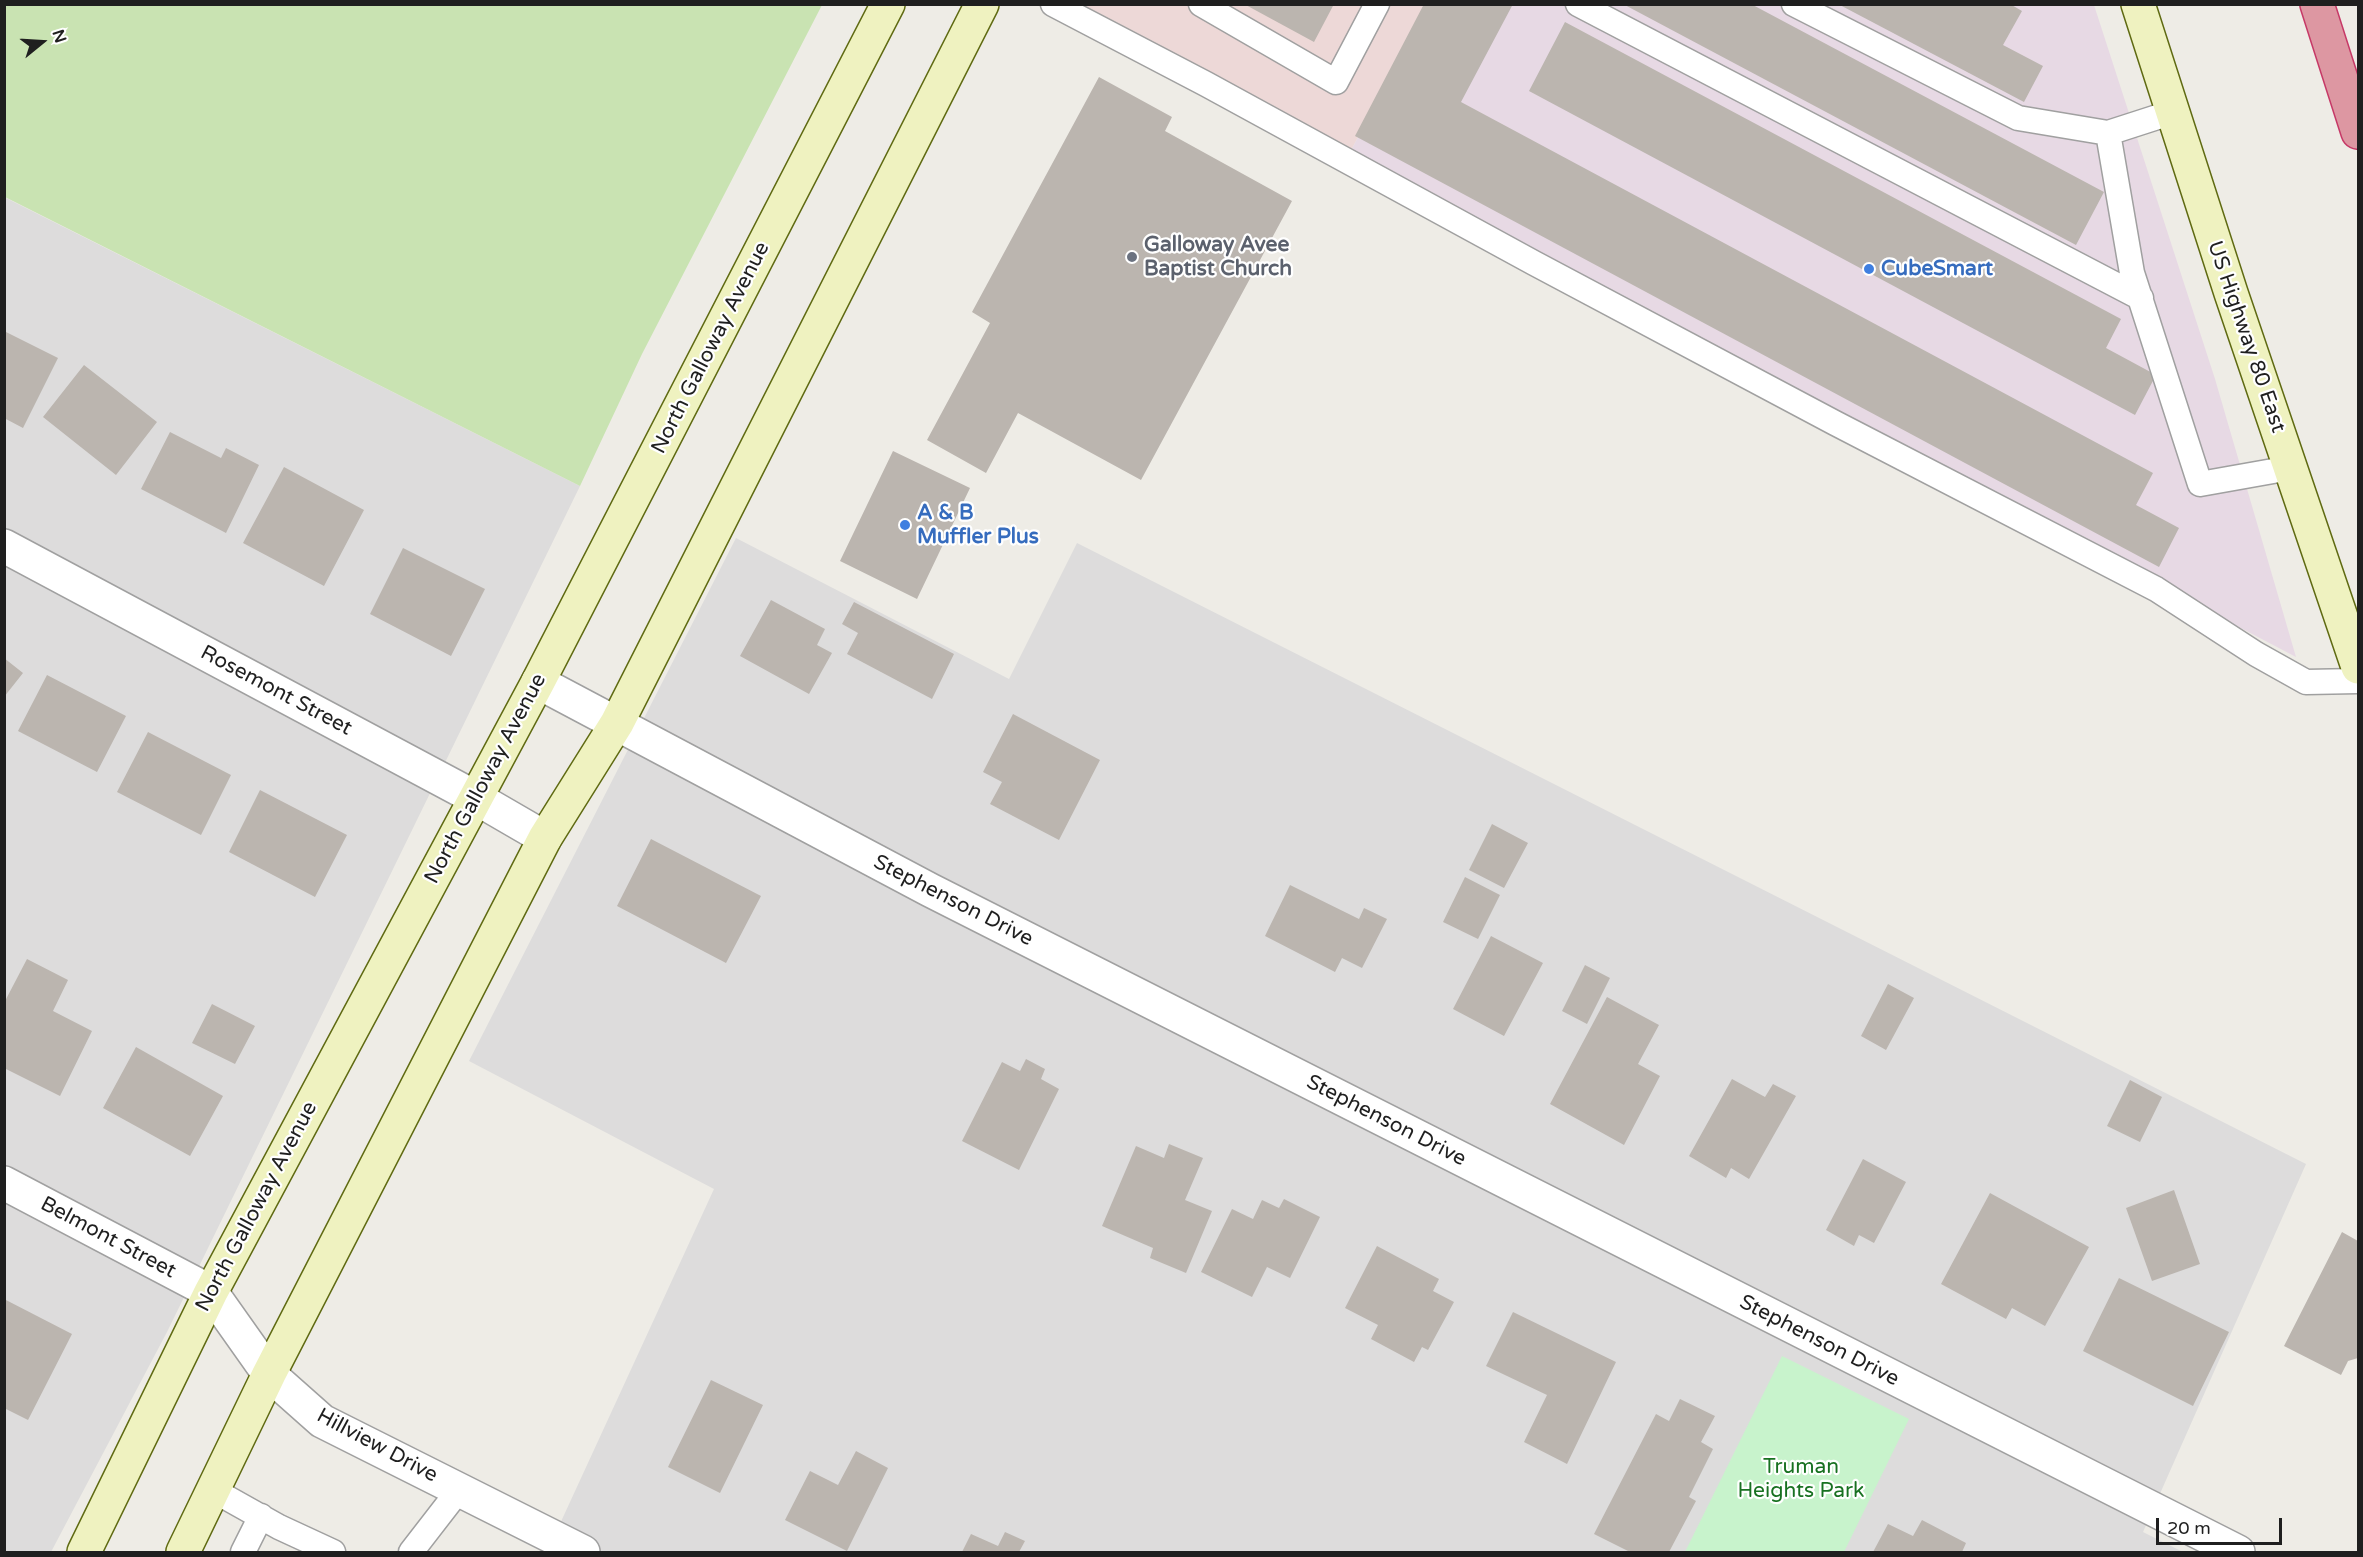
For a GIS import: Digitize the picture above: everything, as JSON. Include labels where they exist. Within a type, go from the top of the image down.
[{"type":"highway","points":[[2317,4],[2358,132]]},
{"type":"main road","name":"North Galloway Avenue","points":[[84,1552],[211,1292],[538,682],[888,4]]},
{"type":"main road","points":[[183,1552],[269,1374],[545,838],[617,723],[982,4]]},
{"type":"main road","name":"US Highway 80 East","points":[[2138,4],[2230,293],[2358,667]]},
{"type":"street","name":"Rosemont Street","points":[[4,546],[476,798],[545,838]]},
{"type":"street","name":"Stephenson Drive","points":[[538,682],[930,890],[2238,1552]]},
{"type":"street","name":"Belmont Street","points":[[4,1183],[211,1292]]},
{"type":"street","name":"Hillview Drive","points":[[211,1292],[269,1374],[322,1421],[583,1552]]},
{"type":"lane","points":[[1053,4],[1206,84],[1524,258],[2156,589],[2256,654],[2306,682],[2358,681]]},
{"type":"lane","points":[[1201,4],[1336,82],[1377,4]]},
{"type":"lane","points":[[1578,4],[2141,298]]},
{"type":"lane","points":[[1794,4],[2018,118],[2108,133],[2173,112]]},
{"type":"lane","points":[[2108,133],[2132,273],[2200,484],[2290,468]]},
{"type":"lane","points":[[213,1490],[333,1552]]},
{"type":"lane","points":[[411,1552],[459,1490]]},
{"type":"lane","points":[[243,1552],[261,1516]]},
{"type":"shaded area","points":[[1057,5],[1428,5],[1347,158]]},
{"type":"shaded area","name":"CubeSmart","points":[[1428,5],[2094,5],[2215,379],[2296,657],[1347,158]]},
{"type":"shaded area","points":[[4,197],[580,486],[167,1332],[51,1552],[4,1552]]},
{"type":"shaded area","points":[[736,538],[1009,679],[1077,543],[2306,1164],[2143,1532],[2183,1552],[547,1552],[714,1189],[469,1061]]},
{"type":"green space","points":[[4,5],[822,5],[642,354],[580,486],[5,197]]},
{"type":"green space","name":"Truman Heights Park","points":[[1782,1356],[1909,1419],[1844,1552],[1685,1552]]},
{"type":"building","points":[[1244,4],[1334,4],[1314,42]]},
{"type":"building","points":[[1424,4],[1513,4],[1461,102],[2153,473],[2136,505],[2179,528],[2159,567],[1355,136]]},
{"type":"building","points":[[1623,4],[1751,4],[2104,192],[2076,245]]},
{"type":"building","points":[[1838,4],[2010,4],[2022,11],[2003,45],[2043,66],[2024,102]]},
{"type":"building","points":[[1565,22],[2121,319],[2106,348],[2156,375],[2135,415],[1529,91]]},
{"type":"building","name":"Galloway Avee Baptist Church","points":[[1099,77],[1172,117],[1165,131],[1292,201],[1141,480],[1018,413],[986,473],[927,440],[990,323],[972,312]]},
{"type":"building","points":[[4,331],[58,358],[23,428],[4,418]]},
{"type":"building","points":[[84,365],[157,422],[116,475],[43,417]]},
{"type":"building","points":[[170,432],[221,458],[226,448],[259,465],[226,533],[141,489]]},
{"type":"building","name":"A & B Muffler Plus","points":[[893,451],[970,488],[917,599],[840,561]]},
{"type":"building","points":[[284,467],[364,510],[324,586],[243,543]]},
{"type":"building","points":[[403,548],[485,589],[451,656],[370,614]]},
{"type":"building","points":[[771,600],[825,629],[817,645],[832,653],[809,694],[740,656]]},
{"type":"building","points":[[854,602],[954,654],[932,699],[847,654],[858,633],[842,624]]},
{"type":"building","points":[[4,658],[23,673],[4,697]]},
{"type":"building","points":[[47,675],[126,716],[97,772],[18,731]]},
{"type":"building","points":[[1013,714],[1100,760],[1059,840],[990,804],[1002,782],[983,772]]},
{"type":"building","points":[[148,732],[231,775],[201,835],[117,792]]},
{"type":"building","points":[[260,790],[347,835],[315,897],[229,852]]},
{"type":"building","points":[[1492,824],[1528,843],[1504,888],[1469,870]]},
{"type":"building","points":[[651,839],[761,896],[726,963],[617,906]]},
{"type":"building","points":[[1465,877],[1500,895],[1478,939],[1443,922]]},
{"type":"building","points":[[1290,885],[1359,919],[1364,908],[1387,919],[1362,968],[1342,958],[1335,972],[1265,936]]},
{"type":"building","points":[[1491,936],[1543,963],[1504,1036],[1453,1009]]},
{"type":"building","points":[[27,959],[68,980],[53,1011],[92,1031],[60,1096],[4,1068],[4,1003]]},
{"type":"building","points":[[1585,965],[1610,978],[1587,1024],[1562,1011]]},
{"type":"building","points":[[1888,984],[1914,998],[1886,1050],[1861,1036]]},
{"type":"building","points":[[1607,997],[1659,1025],[1638,1064],[1660,1076],[1624,1145],[1550,1104]]},
{"type":"building","points":[[212,1004],[255,1026],[235,1064],[192,1043]]},
{"type":"building","points":[[136,1047],[223,1096],[190,1156],[103,1108]]},
{"type":"building","points":[[1026,1059],[1045,1069],[1041,1079],[1059,1089],[1019,1170],[962,1141],[1002,1062],[1020,1071]]},
{"type":"building","points":[[1732,1079],[1765,1097],[1773,1084],[1796,1096],[1749,1179],[1731,1168],[1726,1178],[1689,1156]]},
{"type":"building","points":[[2130,1080],[2162,1097],[2140,1142],[2107,1126]]},
{"type":"building","points":[[1169,1144],[1203,1158],[1185,1200],[1212,1211],[1186,1273],[1150,1258],[1153,1248],[1102,1226],[1136,1146],[1164,1158]]},
{"type":"building","points":[[1863,1159],[1906,1182],[1874,1243],[1859,1235],[1854,1246],[1826,1230]]},
{"type":"building","points":[[2174,1190],[2200,1264],[2152,1281],[2126,1208]]},
{"type":"building","points":[[1990,1193],[2089,1247],[2045,1326],[2012,1308],[2006,1319],[1941,1284]]},
{"type":"building","points":[[1284,1199],[1320,1217],[1290,1278],[1267,1267],[1252,1297],[1201,1272],[1232,1209],[1253,1219],[1262,1200],[1279,1208]]},
{"type":"building","points":[[2342,1232],[2358,1241],[2358,1358],[2348,1361],[2341,1375],[2284,1346]]},
{"type":"building","points":[[1377,1246],[1439,1279],[1433,1291],[1454,1302],[1428,1350],[1422,1347],[1414,1362],[1371,1339],[1378,1325],[1345,1308]]},
{"type":"building","points":[[2119,1278],[2229,1332],[2193,1406],[2083,1351]]},
{"type":"building","points":[[4,1299],[72,1334],[28,1420],[4,1408]]},
{"type":"building","points":[[1513,1312],[1616,1362],[1567,1464],[1524,1442],[1547,1395],[1486,1366]]},
{"type":"building","points":[[711,1380],[763,1405],[720,1493],[668,1467]]},
{"type":"building","points":[[1680,1399],[1715,1416],[1701,1442],[1713,1449],[1689,1497],[1696,1501],[1669,1552],[1630,1552],[1594,1534],[1656,1414],[1669,1421]]},
{"type":"building","points":[[856,1451],[888,1468],[847,1551],[785,1520],[810,1471],[838,1485]]},
{"type":"building","points":[[1922,1520],[1966,1543],[1962,1552],[1873,1552],[1888,1524],[1913,1536]]},
{"type":"building","points":[[1005,1532],[1025,1541],[1019,1552],[962,1552],[971,1534],[998,1546]]},
{"type":"place","name":"Galloway Avee Baptist Church","points":[[1132,257]]},
{"type":"place","name":"CubeSmart","points":[[1869,269]]},
{"type":"place","name":"A & B Muffler Plus","points":[[905,525]]}]
